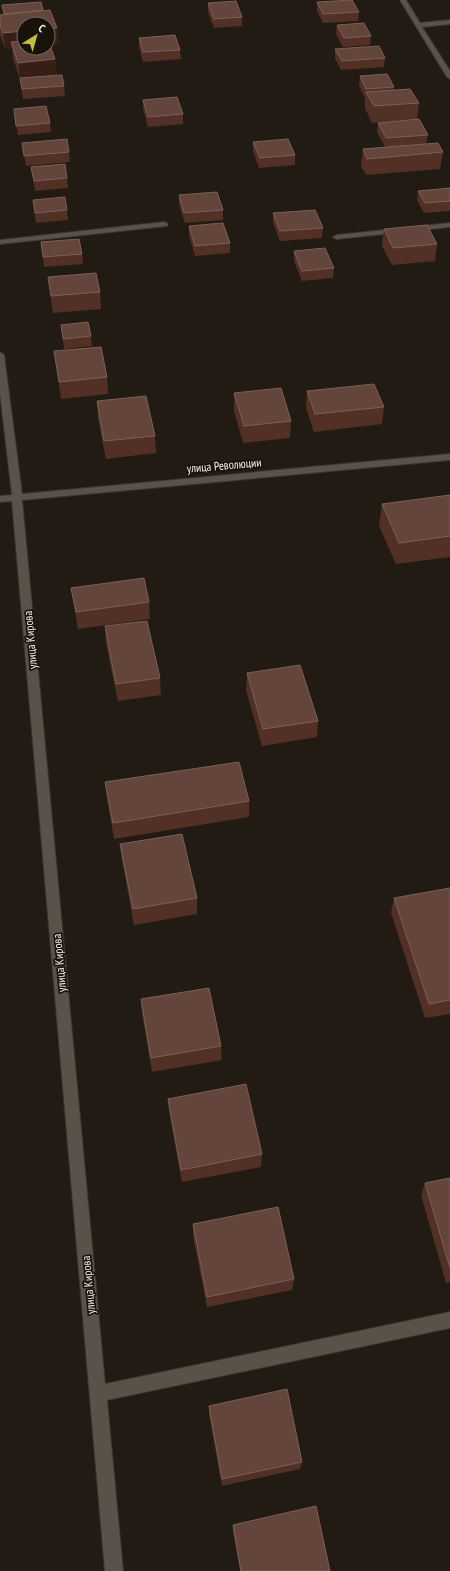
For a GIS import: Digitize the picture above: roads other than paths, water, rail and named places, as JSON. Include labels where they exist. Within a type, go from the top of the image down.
[{"type":"street","points":[[403,0],[450,77]]},
{"type":"street","points":[[418,24],[450,22]]},
{"type":"street","points":[[0,242],[164,224]]},
{"type":"street","points":[[337,237],[450,225]]},
{"type":"street","name":"улица Кирова","points":[[0,355],[17,497],[114,1571]]},
{"type":"street","name":"улица Революции","points":[[0,499],[450,457]]},
{"type":"street","points":[[98,1394],[450,1320]]}]
